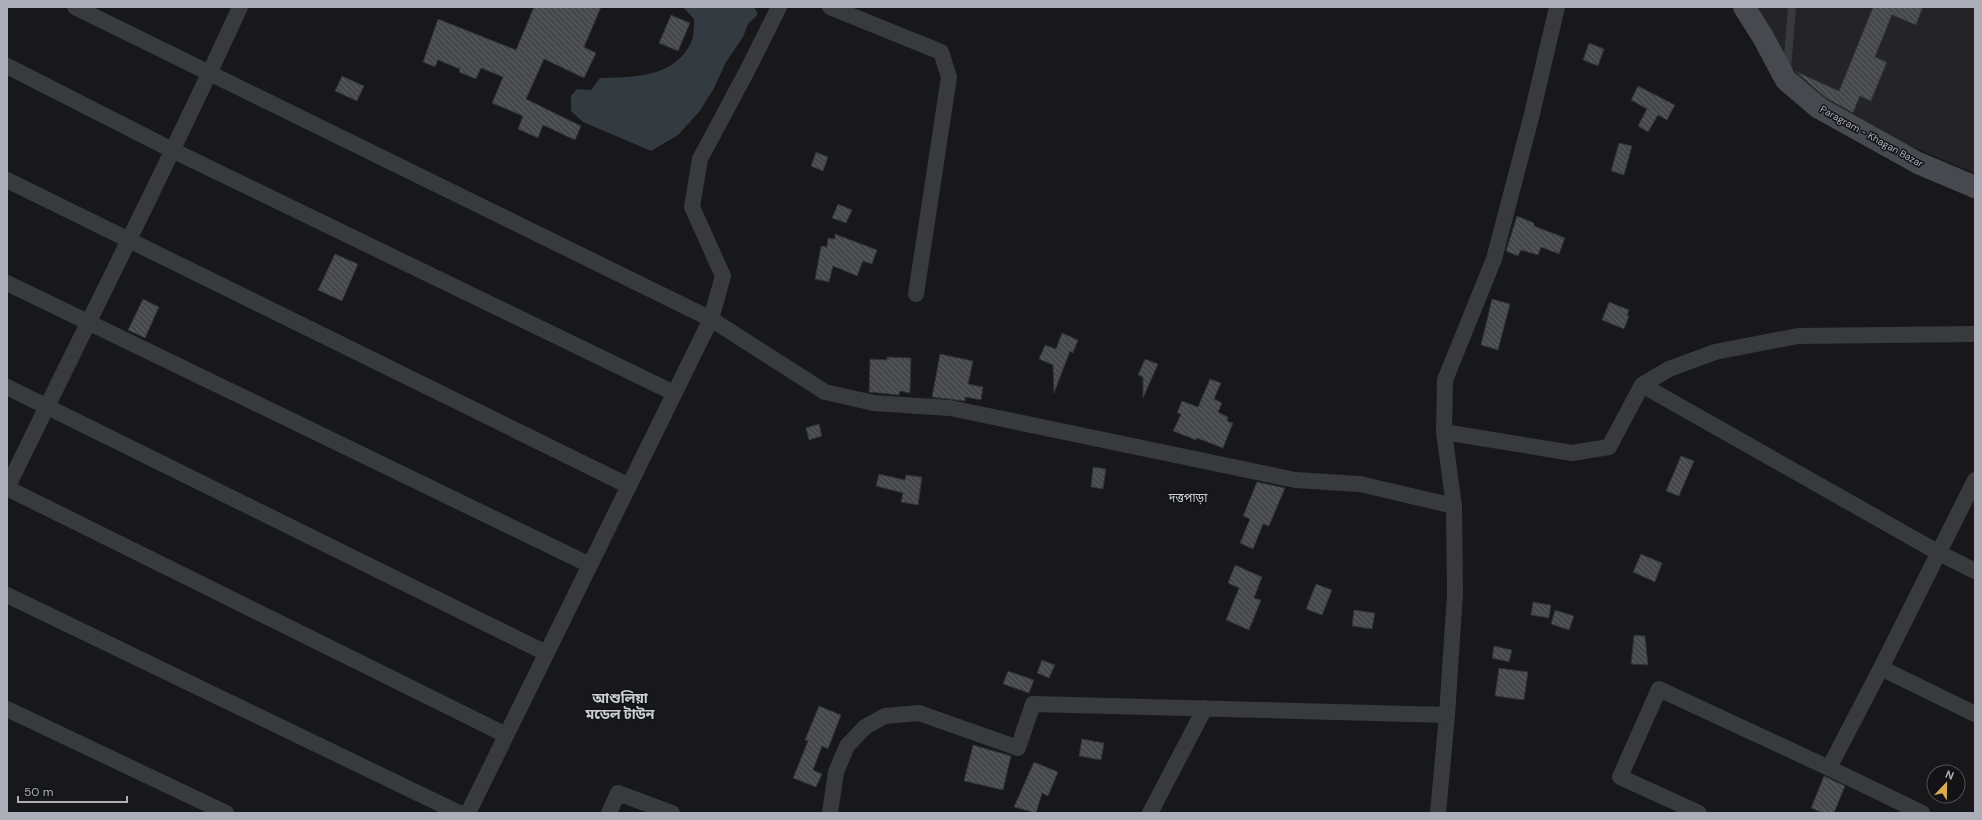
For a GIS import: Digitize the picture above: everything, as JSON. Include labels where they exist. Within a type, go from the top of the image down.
[{"type":"street","points":[[75,7],[711,319],[825,392],[874,403],[950,408],[1295,480],[1360,484],[1454,506]]},
{"type":"street","points":[[240,7],[174,151],[87,322],[7,488],[506,735]]},
{"type":"street","points":[[468,813],[711,319],[723,276],[692,207],[700,158],[751,65],[779,7]]},
{"type":"street","points":[[830,7],[863,13],[941,52],[949,77],[916,294]]},
{"type":"street","points":[[1438,813],[1447,715],[1455,594],[1454,506],[1444,432],[1445,380],[1494,258],[1532,118],[1557,7]]},
{"type":"street","name":"Paragram - Khagan Bazar","points":[[1744,7],[1763,37],[1786,80],[1819,108],[1918,163],[1975,187]]},
{"type":"street","points":[[7,66],[174,151],[674,393]]},
{"type":"street","points":[[7,180],[629,486]]},
{"type":"street","points":[[7,283],[590,565]]},
{"type":"street","points":[[1444,432],[1572,453],[1609,447],[1642,385],[1669,369],[1715,352],[1798,336],[1975,334]]},
{"type":"street","points":[[1642,385],[1939,553],[1975,571]]},
{"type":"street","points":[[7,387],[546,653]]},
{"type":"street","points":[[1829,768],[1975,480]]},
{"type":"street","points":[[7,595],[459,813]]},
{"type":"street","points":[[1881,668],[1975,714]]},
{"type":"street","points":[[1699,813],[1620,777],[1659,689],[1922,813]]},
{"type":"street","points":[[830,813],[836,772],[847,746],[865,727],[885,716],[919,713],[1018,748],[1034,704],[1447,715]]},
{"type":"street","points":[[1150,813],[1205,708]]},
{"type":"street","points":[[7,709],[226,813]]},
{"type":"street","points":[[609,813],[618,793],[672,813]]},
{"type":"lane","points":[[1786,80],[1788,39],[1792,7]]},
{"type":"shaded area","points":[[683,7],[754,7],[758,14],[748,24],[743,37],[726,62],[713,90],[699,112],[678,135],[651,151],[583,122],[571,111],[571,96],[577,89],[591,90],[600,78],[640,76],[653,73],[676,62],[685,53],[692,40],[694,32],[694,19]]},
{"type":"shaded area","points":[[1752,7],[1975,7],[1975,173],[1819,108]]},
{"type":"building","points":[[534,7],[601,7],[584,47],[596,53],[584,78],[544,59],[526,99],[581,126],[575,140],[543,125],[538,138],[518,129],[523,116],[492,103],[503,77],[481,68],[476,79],[459,72],[460,69],[438,60],[435,67],[423,62],[438,19],[516,50]]},
{"type":"building","points":[[1873,7],[1923,7],[1916,25],[1892,15],[1875,57],[1887,62],[1871,101],[1860,96],[1853,113],[1826,98],[1795,71],[1839,91]]},
{"type":"building","points":[[671,15],[690,23],[678,51],[659,43]]},
{"type":"building","points":[[1589,43],[1604,49],[1598,66],[1583,60]]},
{"type":"building","points":[[342,76],[364,86],[357,101],[335,91]]},
{"type":"building","points":[[1638,86],[1675,105],[1667,120],[1658,115],[1648,132],[1638,126],[1647,109],[1631,100]]},
{"type":"building","points":[[1619,143],[1632,146],[1624,175],[1611,171]]},
{"type":"building","points":[[816,152],[828,157],[823,171],[811,166]]},
{"type":"building","points":[[838,204],[852,210],[846,223],[832,218]]},
{"type":"building","points":[[1517,216],[1534,223],[1534,226],[1565,238],[1559,254],[1541,247],[1538,255],[1521,250],[1518,256],[1506,251]]},
{"type":"building","points":[[835,234],[877,250],[872,264],[863,261],[857,276],[833,266],[829,282],[815,279],[821,246],[827,247],[828,238],[835,239]]},
{"type":"building","points":[[335,254],[358,264],[342,301],[318,290]]},
{"type":"building","points":[[143,299],[159,307],[145,338],[128,330]]},
{"type":"building","points":[[1492,299],[1510,304],[1498,350],[1481,345]]},
{"type":"building","points":[[1609,302],[1629,310],[1627,315],[1629,316],[1624,329],[1602,320]]},
{"type":"building","points":[[1062,333],[1078,340],[1073,353],[1070,351],[1054,393],[1053,365],[1039,359],[1045,345],[1056,349]]},
{"type":"building","points":[[940,354],[973,361],[968,384],[983,387],[981,400],[965,397],[965,401],[932,397]]},
{"type":"building","points":[[887,357],[911,358],[910,393],[900,391],[899,395],[869,392],[870,359],[887,360]]},
{"type":"building","points":[[1145,359],[1158,364],[1143,398],[1143,377],[1138,375]]},
{"type":"building","points":[[1210,379],[1221,383],[1214,399],[1222,403],[1218,412],[1228,417],[1227,421],[1233,423],[1223,448],[1173,431],[1181,414],[1177,413],[1182,401],[1198,407]]},
{"type":"building","points":[[819,424],[822,436],[809,440],[806,428]]},
{"type":"building","points":[[1681,456],[1694,461],[1679,496],[1666,491]]},
{"type":"building","points":[[1093,467],[1106,469],[1103,489],[1091,487]]},
{"type":"building","points":[[879,474],[905,480],[906,475],[922,477],[918,505],[901,502],[903,493],[876,486]]},
{"type":"building","points":[[1257,482],[1285,488],[1269,526],[1263,524],[1253,549],[1240,543],[1250,519],[1243,516]]},
{"type":"building","points":[[1641,554],[1662,563],[1655,582],[1633,572]]},
{"type":"building","points":[[1235,565],[1262,577],[1254,598],[1261,600],[1249,630],[1226,620],[1239,588],[1228,583]]},
{"type":"building","points":[[1316,584],[1332,590],[1322,615],[1306,609]]},
{"type":"building","points":[[1533,602],[1551,605],[1549,618],[1531,615]]},
{"type":"building","points":[[1354,610],[1375,613],[1372,629],[1352,626]]},
{"type":"building","points":[[1555,610],[1574,616],[1569,630],[1551,624]]},
{"type":"building","points":[[1634,635],[1645,636],[1648,665],[1631,664]]},
{"type":"building","points":[[1494,646],[1512,650],[1509,662],[1492,658]]},
{"type":"building","points":[[1042,660],[1055,665],[1049,678],[1037,673]]},
{"type":"building","points":[[1499,668],[1528,672],[1524,700],[1495,696]]},
{"type":"building","points":[[1008,671],[1034,680],[1029,693],[1003,684]]},
{"type":"building","points":[[819,706],[841,715],[828,749],[822,746],[813,770],[822,774],[816,787],[793,778],[808,741],[805,740]]},
{"type":"building","points":[[1082,739],[1104,743],[1101,760],[1079,756]]},
{"type":"building","points":[[973,745],[1011,756],[1003,790],[964,781]]},
{"type":"building","points":[[1034,762],[1058,772],[1048,796],[1042,793],[1036,813],[1014,807]]},
{"type":"building","points":[[1824,776],[1845,786],[1834,813],[1823,813],[1811,808]]},
{"type":"district","name":"দত্তপাড়া","points":[[1188,498]]},
{"type":"district","name":"আশুলিয়া মডেল টাউন","points":[[620,706]]}]
